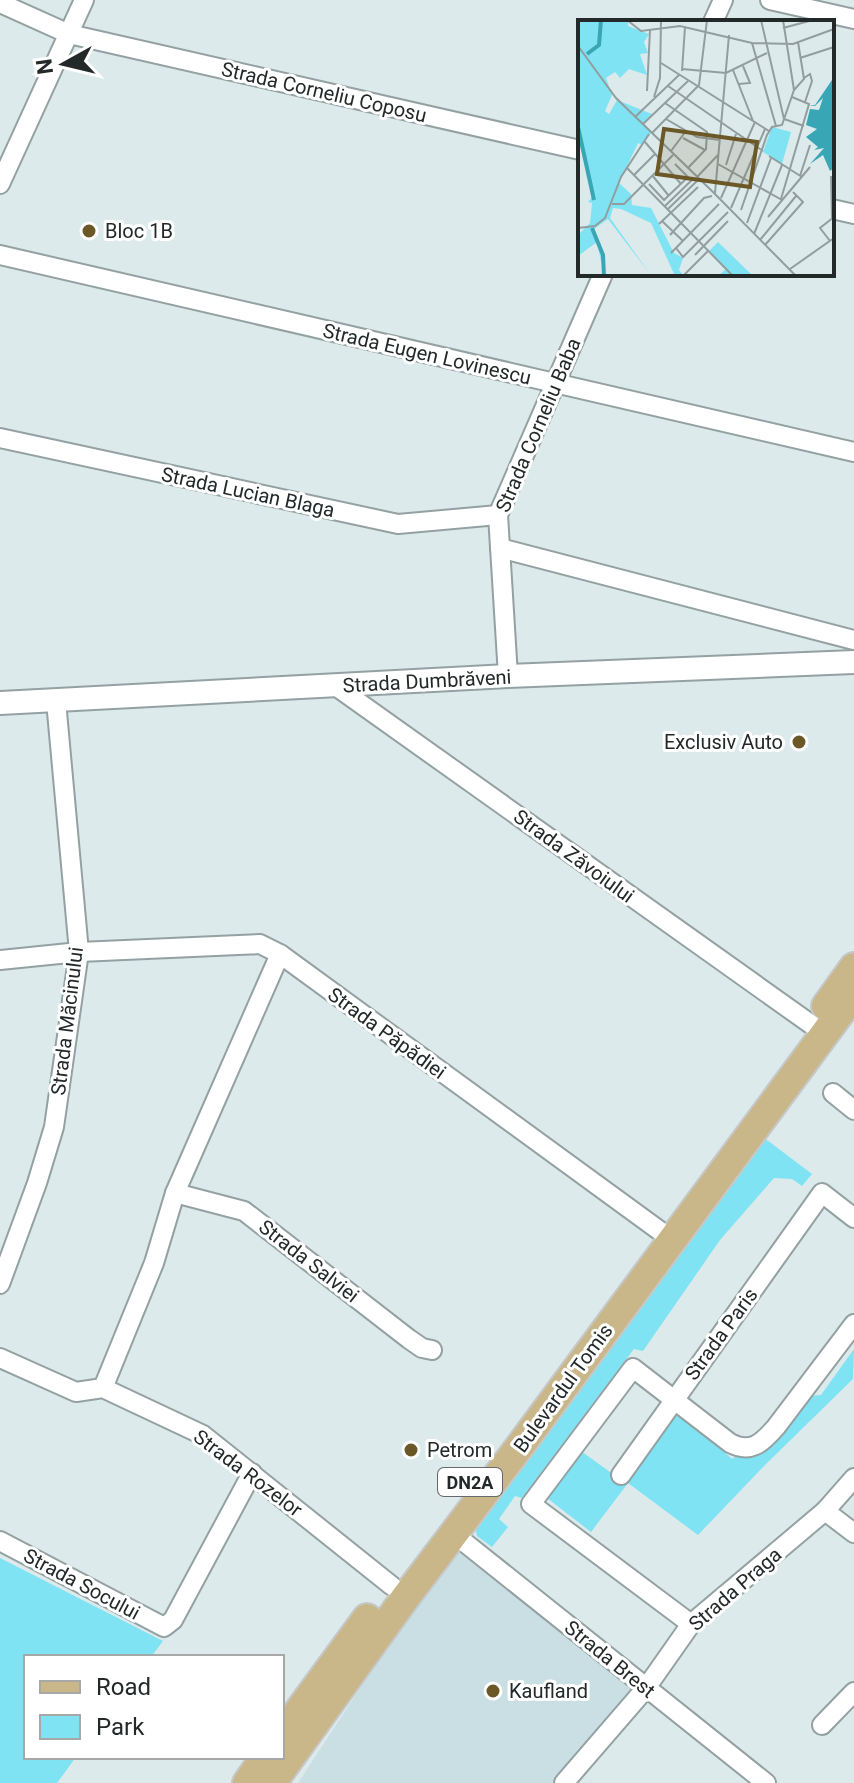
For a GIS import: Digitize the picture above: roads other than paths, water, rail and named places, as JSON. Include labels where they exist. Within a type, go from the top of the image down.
[{"type":"main road","name":"Bulevardul Tomis","points":[[284,1731],[538,1397],[854,967]]},
{"type":"main road","name":"Bulevardul Tomis","points":[[272,1783],[405,1598],[854,994]]},
{"type":"main road","points":[[247,1783],[264,1759]]},
{"type":"street","points":[[0,184],[84,0]]},
{"type":"street","points":[[714,20],[723,0]]},
{"type":"street","points":[[770,0],[854,19]]},
{"type":"street","name":"Strada Corneliu Coposu","points":[[0,3],[69,34],[578,150]]},
{"type":"street","points":[[834,209],[854,214]]},
{"type":"street","name":"Strada Eugen Lovinescu","points":[[0,255],[854,452]]},
{"type":"street","name":"Strada Corneliu Baba","points":[[508,676],[498,515],[602,276]]},
{"type":"street","name":"Strada Lucian Blaga","points":[[0,438],[398,524],[498,515]]},
{"type":"street","points":[[500,548],[854,640]]},
{"type":"street","name":"Strada Dumbrăveni","points":[[0,703],[508,676],[854,662]]},
{"type":"street","name":"Strada Zăvoiului","points":[[337,687],[812,1025]]},
{"type":"street","name":"Strada Măcinului","points":[[0,1284],[54,1127],[79,952],[56,701]]},
{"type":"street","name":"Strada Păpădiei","points":[[0,960],[79,952],[260,944],[280,954],[660,1231]]},
{"type":"street","points":[[103,1388],[154,1263],[175,1193],[280,954]]},
{"type":"street","points":[[833,1093],[854,1110]]},
{"type":"street","name":"Strada Salviei","points":[[175,1193],[244,1211],[409,1339],[422,1348],[432,1350]]},
{"type":"street","name":"Strada Paris","points":[[621,1475],[822,1193],[854,1218]]},
{"type":"street","points":[[691,1624],[531,1504],[633,1368],[730,1443],[740,1449],[752,1449],[776,1427],[854,1324]]},
{"type":"street","name":"Strada Rozelor","points":[[0,1358],[76,1392],[103,1388],[203,1435],[392,1586]]},
{"type":"street","name":"Strada Socului","points":[[0,1541],[164,1627],[173,1620],[252,1473]]},
{"type":"street","name":"Strada Praga","points":[[564,1783],[646,1688],[691,1624],[825,1511],[854,1478]]},
{"type":"street","points":[[825,1511],[854,1533]]},
{"type":"street","name":"Strada Brest","points":[[454,1534],[766,1783]]},
{"type":"street","points":[[822,1725],[854,1692]]},
{"type":"place","name":"Bloc 1B","points":[[89,231]]},
{"type":"place","name":"Exclusiv Auto","points":[[799,742]]},
{"type":"place","name":"Petrom","points":[[411,1450]]},
{"type":"place","name":"Kaufland","points":[[493,1691]]}]
